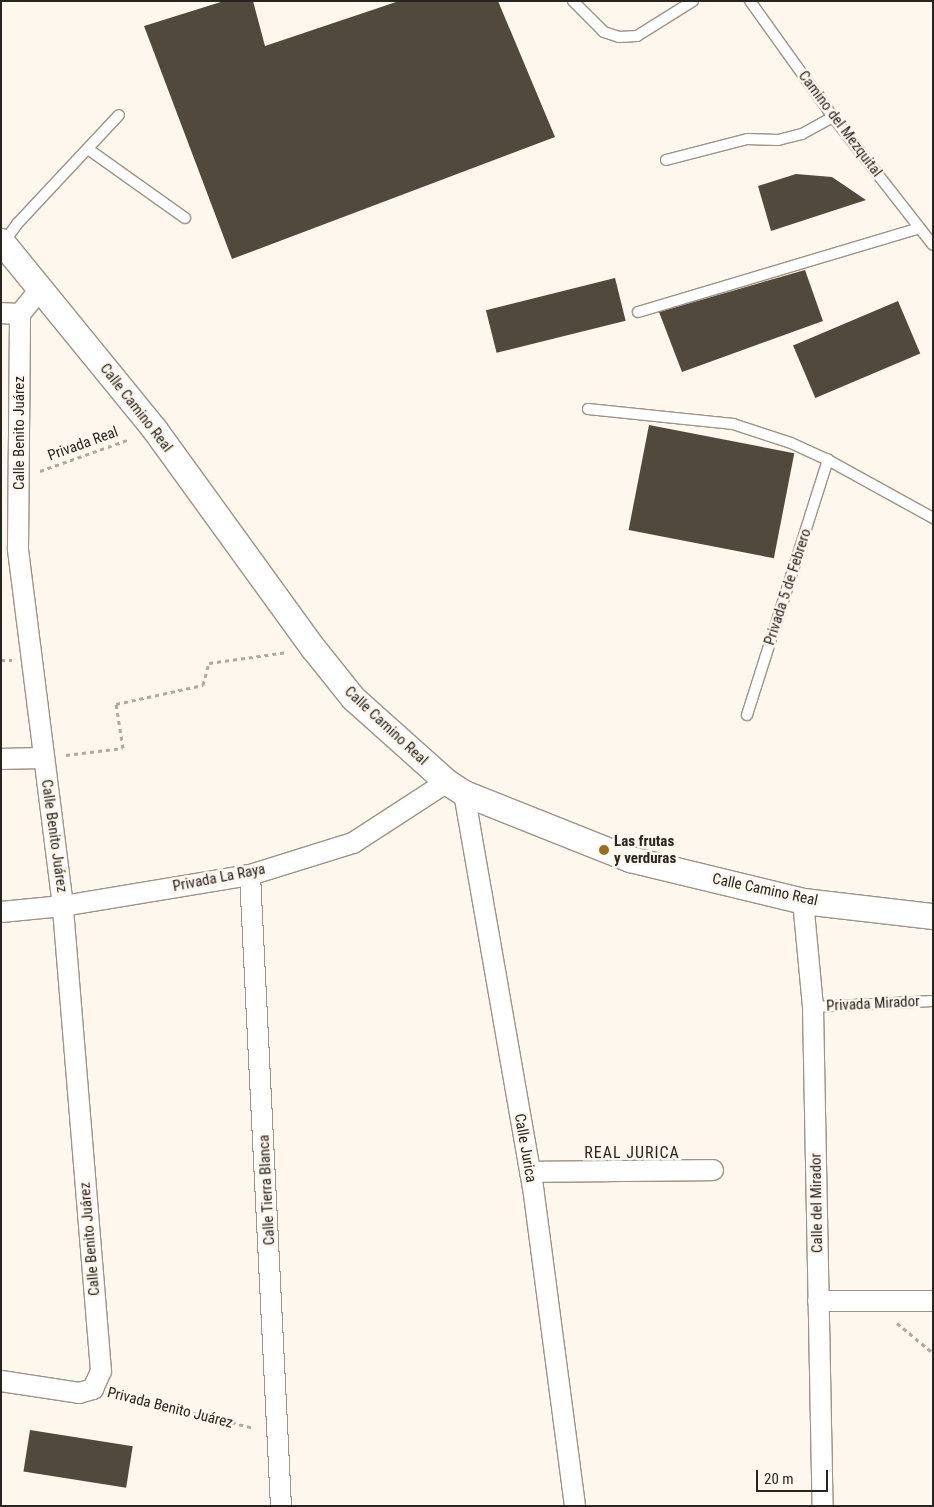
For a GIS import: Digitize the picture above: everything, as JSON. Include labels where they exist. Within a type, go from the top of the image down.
[{"type":"street","name":"Calle Camino Real","points":[[2,242],[154,430],[313,648],[353,698],[456,788],[630,859],[803,901],[933,916]]},
{"type":"street","name":"Calle Benito Juárez","points":[[40,289],[11,313],[20,478],[18,549],[63,906],[101,1371],[93,1389]]},
{"type":"street","points":[[1,759],[43,758]]},
{"type":"street","name":"Privada La Raya","points":[[1,912],[63,906],[250,875],[353,842],[456,788]]},
{"type":"street","name":"Calle Jurica","points":[[456,788],[530,1172],[575,1506]]},
{"type":"street","name":"Calle Tierra Blanca","points":[[250,875],[280,1434],[281,1506]]},
{"type":"street","name":"Calle del Mirador","points":[[803,901],[813,1007],[823,1506]]},
{"type":"street","points":[[530,1172],[712,1170]]},
{"type":"street","points":[[818,1301],[874,1303],[933,1301]]},
{"type":"street","name":"Privada Benito Juárez","points":[[1,1381],[79,1393],[93,1389]]},
{"type":"lane","points":[[574,1],[604,32],[619,37],[637,36],[692,1]]},
{"type":"lane","name":"Camino del Mezquital","points":[[750,1],[833,117],[933,245]]},
{"type":"lane","points":[[2,242],[119,116]]},
{"type":"lane","points":[[666,160],[747,138],[778,140],[802,134],[833,117]]},
{"type":"lane","points":[[88,149],[185,218]]},
{"type":"lane","points":[[638,312],[919,228]]},
{"type":"lane","points":[[588,409],[733,424],[791,443],[828,460],[933,518]]},
{"type":"lane","name":"Privada 5 de Febrero","points":[[747,715],[828,460]]},
{"type":"lane","name":"Privada Mirador","points":[[813,1007],[933,1001]]},
{"type":"path","name":"Privada Real","points":[[20,478],[154,430]]},
{"type":"path","points":[[43,758],[123,748],[116,704],[203,685],[209,663],[271,654]]},
{"type":"path","points":[[874,1303],[933,1353]]},
{"type":"path","name":"Privada Benito Juárez","points":[[93,1389],[280,1434]]},
{"type":"building","points":[[224,1],[253,1],[265,46],[399,1],[498,1],[555,137],[232,259],[144,26]]},
{"type":"building","points":[[796,174],[832,177],[866,200],[771,231],[758,186]]},
{"type":"building","points":[[805,270],[823,321],[682,372],[659,312]]},
{"type":"building","points":[[615,278],[626,321],[497,353],[486,310]]},
{"type":"building","points":[[898,301],[920,353],[815,398],[793,346]]},
{"type":"building","points":[[649,425],[794,453],[774,558],[629,530]]},
{"type":"building","points":[[30,1430],[133,1446],[126,1488],[23,1471]]},
{"type":"place","name":"Las frutas y verduras","points":[[604,850]]},
{"type":"district","name":"REAL JURICA","points":[[632,1153]]}]
